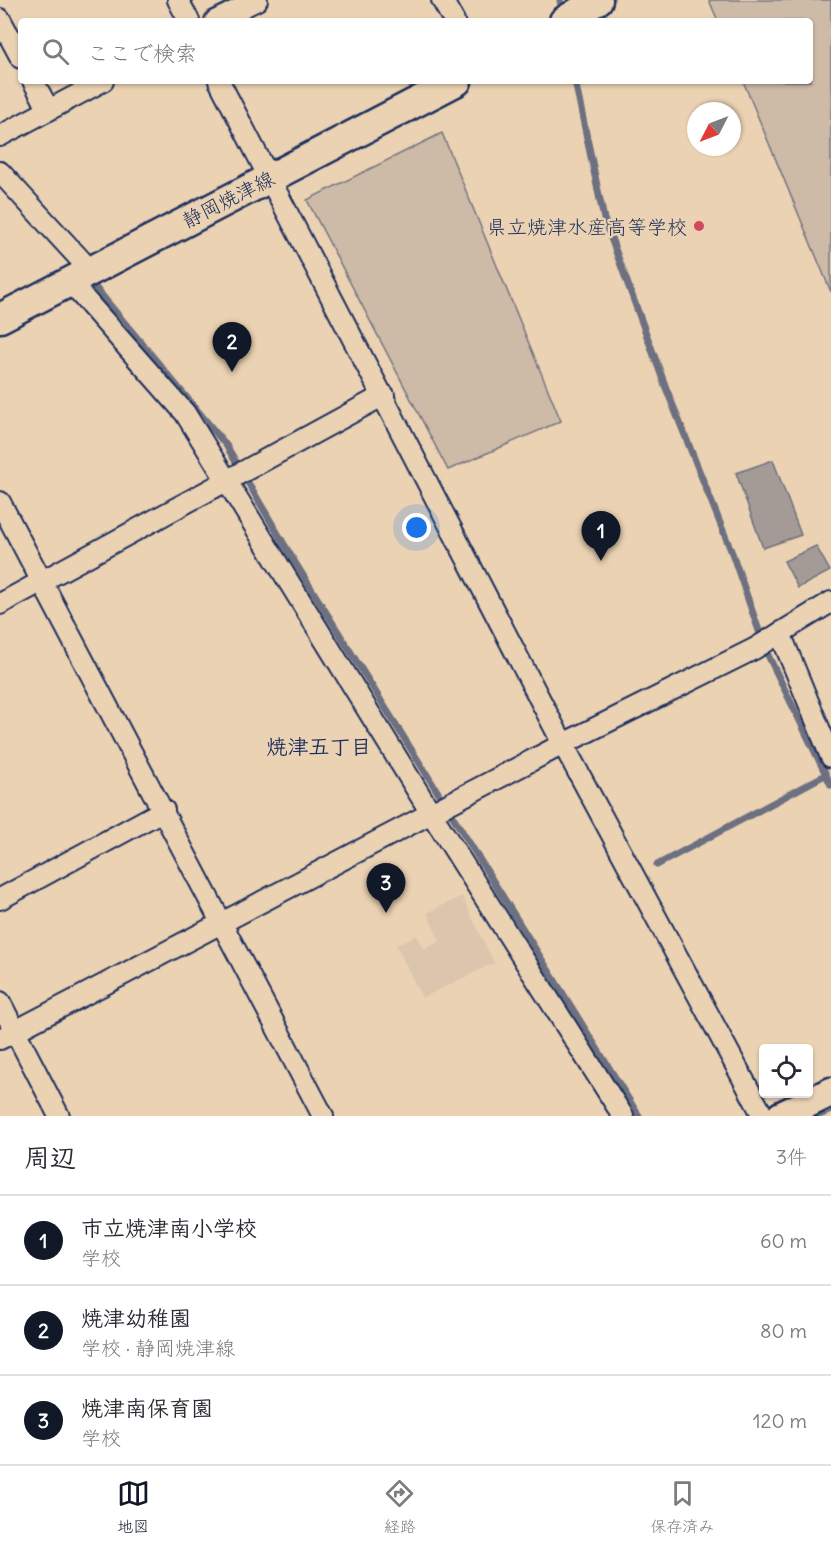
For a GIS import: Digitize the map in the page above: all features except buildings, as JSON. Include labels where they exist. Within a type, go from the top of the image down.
[{"type":"main road","points":[[569,12],[598,0]]},
{"type":"main road","name":"静岡焼津線","points":[[0,318],[452,84]]},
{"type":"main road","points":[[781,1116],[831,1092]]},
{"type":"street","points":[[178,0],[187,18]]},
{"type":"street","points":[[221,18],[257,0]]},
{"type":"street","points":[[442,0],[451,18]]},
{"type":"street","points":[[0,19],[18,52]]},
{"type":"street","points":[[35,84],[48,110]]},
{"type":"street","points":[[0,136],[97,84]]},
{"type":"street","points":[[220,84],[267,178],[384,395],[563,744],[763,1116]]},
{"type":"street","points":[[0,172],[185,413],[432,813],[623,1116]]},
{"type":"street","points":[[0,604],[384,395]]},
{"type":"street","points":[[0,502],[323,1116]]},
{"type":"street","points":[[8,1035],[563,744],[754,649],[831,602]]},
{"type":"street","points":[[780,633],[831,757]]},
{"type":"street","points":[[0,898],[164,810]]},
{"type":"street","points":[[0,1002],[8,1035],[59,1116]]},
{"type":"shaded area","points":[[709,0],[831,0],[831,292],[744,84],[813,84],[813,18],[717,18]]},
{"type":"shaded area","points":[[442,133],[561,421],[448,470],[307,200]]},
{"type":"shaded area","points":[[773,460],[801,535],[763,548],[736,473]]},
{"type":"shaded area","points":[[816,546],[830,571],[798,588],[784,561]]},
{"type":"shaded area","points":[[462,896],[494,963],[422,998],[396,945],[417,935],[424,949],[440,941],[427,913]]},
{"type":"waterway","points":[[560,0],[562,13]]},
{"type":"waterway","points":[[576,84],[604,219],[666,388],[732,553],[766,651],[831,785]]},
{"type":"waterway","points":[[89,280],[226,445],[291,556],[639,1116]]},
{"type":"waterway","points":[[657,865],[825,775]]},
{"type":"waterway","points":[[817,1116],[831,1110]]},
{"type":"place","name":"県立焼津水産高等学校","points":[[699,226]]},
{"type":"place","name":"焼津幼稚園","points":[[232,372]]},
{"type":"place","name":"市立焼津南小学校","points":[[601,561]]},
{"type":"place","name":"焼津南保育園","points":[[386,913]]},
{"type":"district","name":"焼津五丁目","points":[[319,746]]}]
